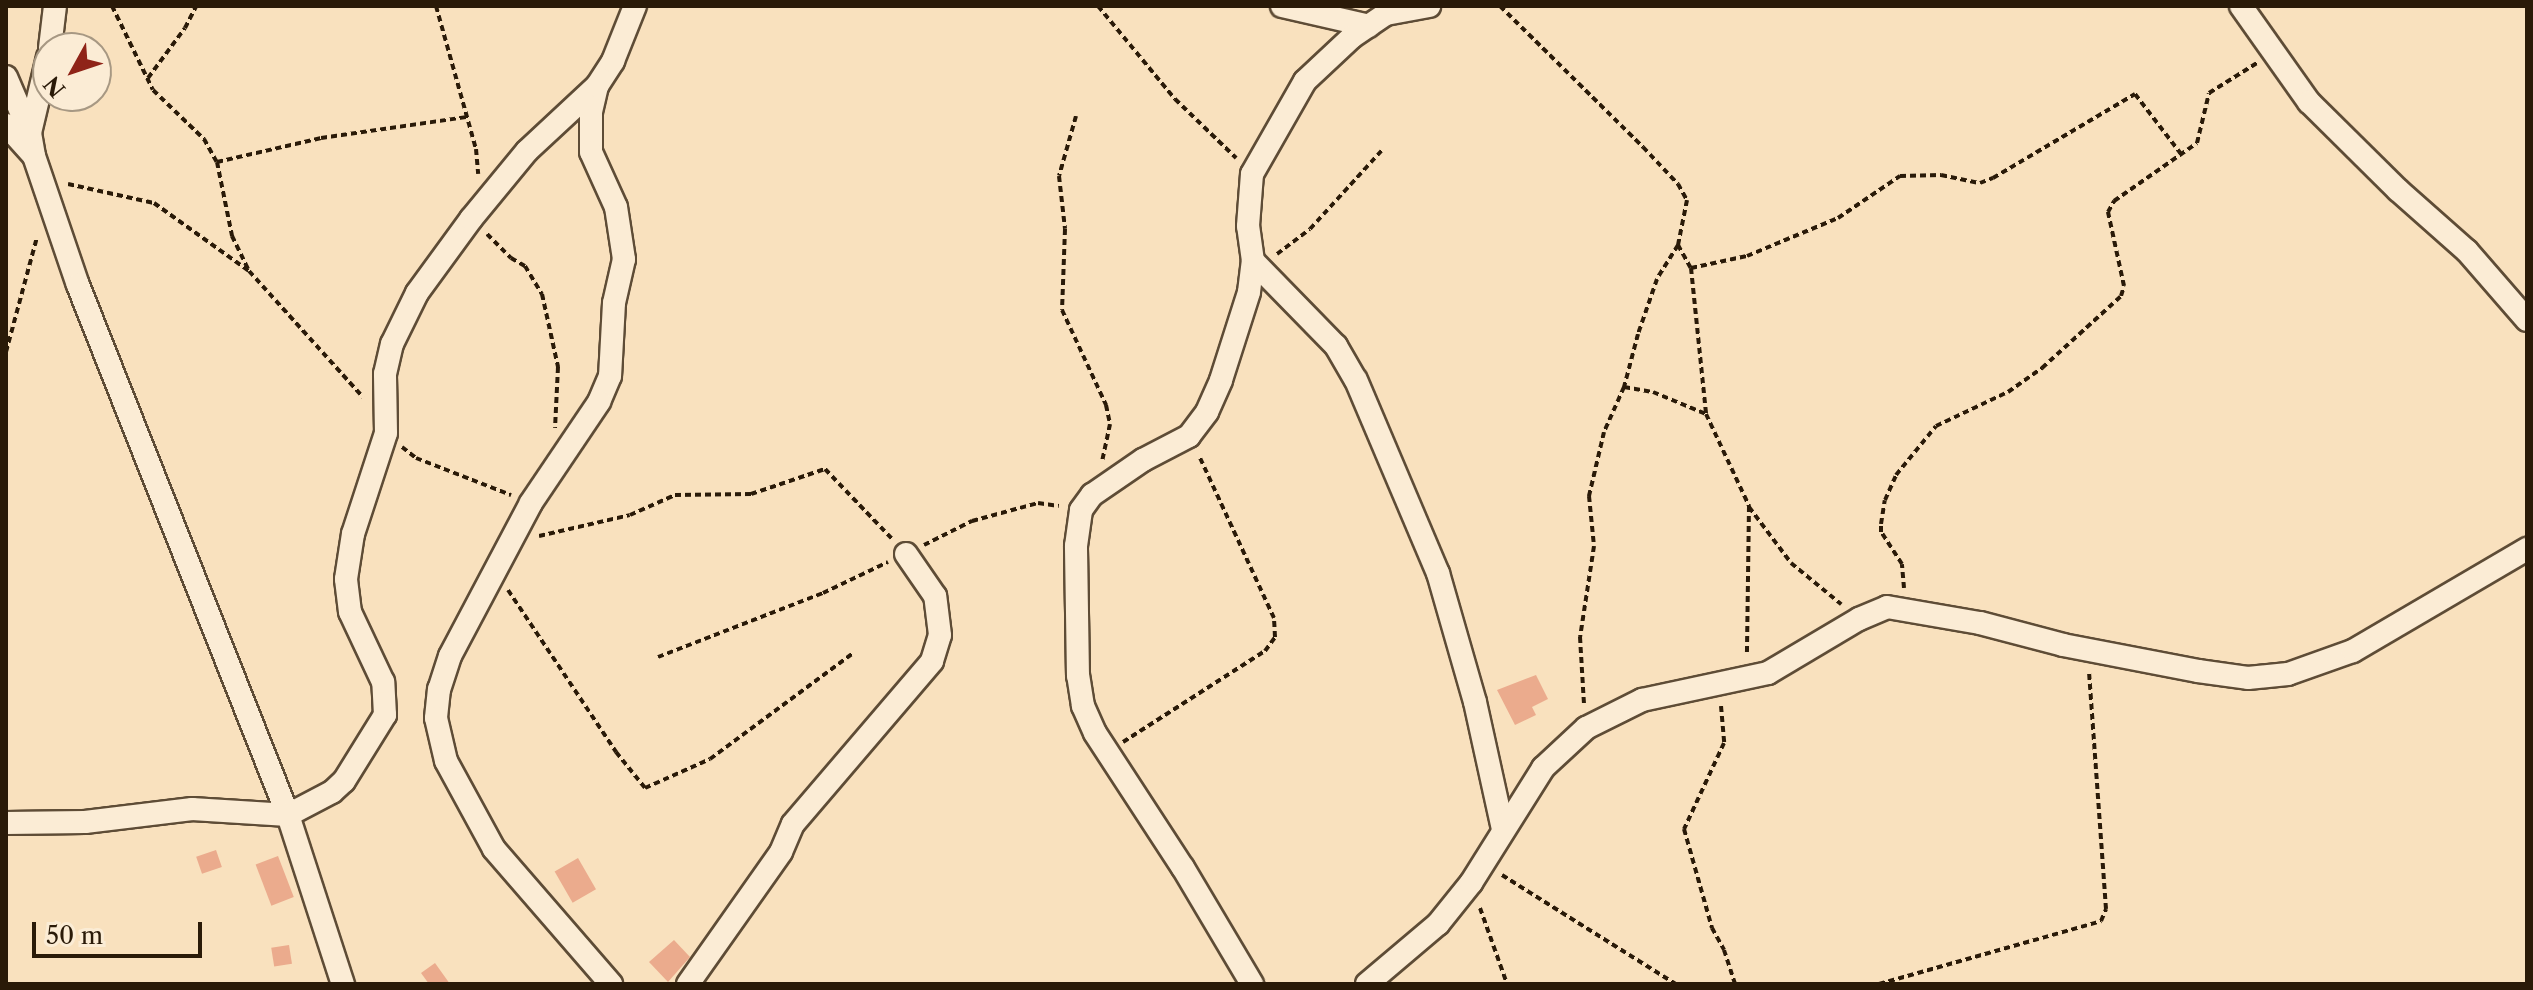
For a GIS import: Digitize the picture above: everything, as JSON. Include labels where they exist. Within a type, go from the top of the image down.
[{"type":"street","points":[[52,32],[55,6]]},
{"type":"street","points":[[6,823],[85,822],[192,809],[288,815],[332,792],[344,781],[385,715],[383,682],[350,612],[346,579],[353,534],[386,428],[385,374],[392,344],[417,293],[475,214],[527,151],[597,86],[613,61],[635,6]]},
{"type":"street","points":[[1282,6],[1382,15],[1429,6]]},
{"type":"street","points":[[2241,6],[2309,102],[2398,190],[2467,251],[2527,320]]},
{"type":"street","points":[[1252,984],[1108,752],[1083,706],[1078,676],[1076,546],[1087,502],[1143,460],[1189,436],[1207,412],[1221,380],[1256,265],[1248,226],[1252,174],[1305,81],[1382,15]]},
{"type":"street","points":[[6,77],[30,133],[36,162],[78,285],[288,815],[343,984]]},
{"type":"street","points":[[597,86],[591,111],[591,152],[616,207],[624,259],[614,303],[610,376],[599,402],[531,503],[450,656],[439,689],[436,718],[446,761],[494,849],[611,984]]},
{"type":"street","points":[[30,133],[35,112]]},
{"type":"street","points":[[6,125],[36,162]]},
{"type":"street","points":[[1256,265],[1336,346],[1356,380],[1438,573],[1475,702],[1503,829]]},
{"type":"street","points":[[1367,984],[1438,924],[1471,883],[1543,768],[1586,728],[1642,700],[1747,678],[1781,666],[1859,619],[1887,607],[1901,607],[2088,650],[2248,678],[2288,674],[2353,651],[2527,549]]},
{"type":"street","points":[[688,984],[774,862],[793,824],[932,661],[940,635],[935,596],[906,554]]},
{"type":"path","points":[[112,6],[162,101],[204,139],[217,162],[232,236],[249,271]]},
{"type":"path","points":[[148,78],[185,28],[196,6]]},
{"type":"path","points":[[436,6],[478,165],[475,214],[511,258],[525,266],[542,294],[558,367],[553,471]]},
{"type":"path","points":[[1098,6],[1175,99],[1252,174]]},
{"type":"path","points":[[1500,6],[1678,184],[1687,200],[1678,245],[1657,279],[1624,387],[1604,432],[1589,496],[1594,546],[1580,637],[1586,728]]},
{"type":"path","points":[[1901,607],[1905,577],[1881,524],[1885,500],[1896,475],[1936,426],[2008,392],[2042,368],[2121,296],[2124,286],[2108,212],[2123,194],[2199,138],[2209,93],[2274,53]]},
{"type":"path","points":[[1691,268],[1747,256],[1838,218],[1900,176],[1941,175],[1980,183],[1993,178],[2135,94],[2181,154]]},
{"type":"path","points":[[658,657],[823,593],[972,521],[1038,503],[1087,502],[1110,424],[1106,405],[1062,310],[1065,229],[1059,176],[1076,116]]},
{"type":"path","points":[[217,162],[321,138],[467,117]]},
{"type":"path","points":[[1256,265],[1310,229],[1383,149]]},
{"type":"path","points":[[36,162],[73,187],[154,203],[249,271],[416,458],[531,503]]},
{"type":"path","points":[[6,352],[38,235]]},
{"type":"path","points":[[1678,245],[1691,268],[1706,414],[1749,506],[1791,563],[1859,619]]},
{"type":"path","points":[[1624,387],[1653,392],[1706,414]]},
{"type":"path","points":[[1108,752],[1265,651],[1275,637],[1274,618],[1189,436]]},
{"type":"path","points":[[510,544],[630,515],[675,495],[751,494],[825,469],[906,554]]},
{"type":"path","points":[[1747,678],[1749,506]]},
{"type":"path","points":[[495,572],[616,752],[645,788],[710,759],[853,653]]},
{"type":"path","points":[[1879,984],[2101,921],[2106,909],[2088,650]]},
{"type":"path","points":[[1718,684],[1724,743],[1684,829],[1712,928],[1724,950],[1735,984]]},
{"type":"path","points":[[1483,863],[1676,984]]},
{"type":"path","points":[[1471,883],[1507,984]]},
{"type":"building","points":[[1536,675],[1548,699],[1532,707],[1536,715],[1515,725],[1497,690]]},
{"type":"building","points":[[216,850],[222,867],[202,874],[196,857]]},
{"type":"building","points":[[278,856],[294,897],[271,906],[256,865]]},
{"type":"building","points":[[578,858],[596,889],[573,903],[555,872]]},
{"type":"building","points":[[674,940],[690,957],[668,982],[649,962]]},
{"type":"building","points":[[289,945],[292,964],[274,967],[271,948]]},
{"type":"building","points":[[435,963],[450,984],[429,984],[421,973]]}]
